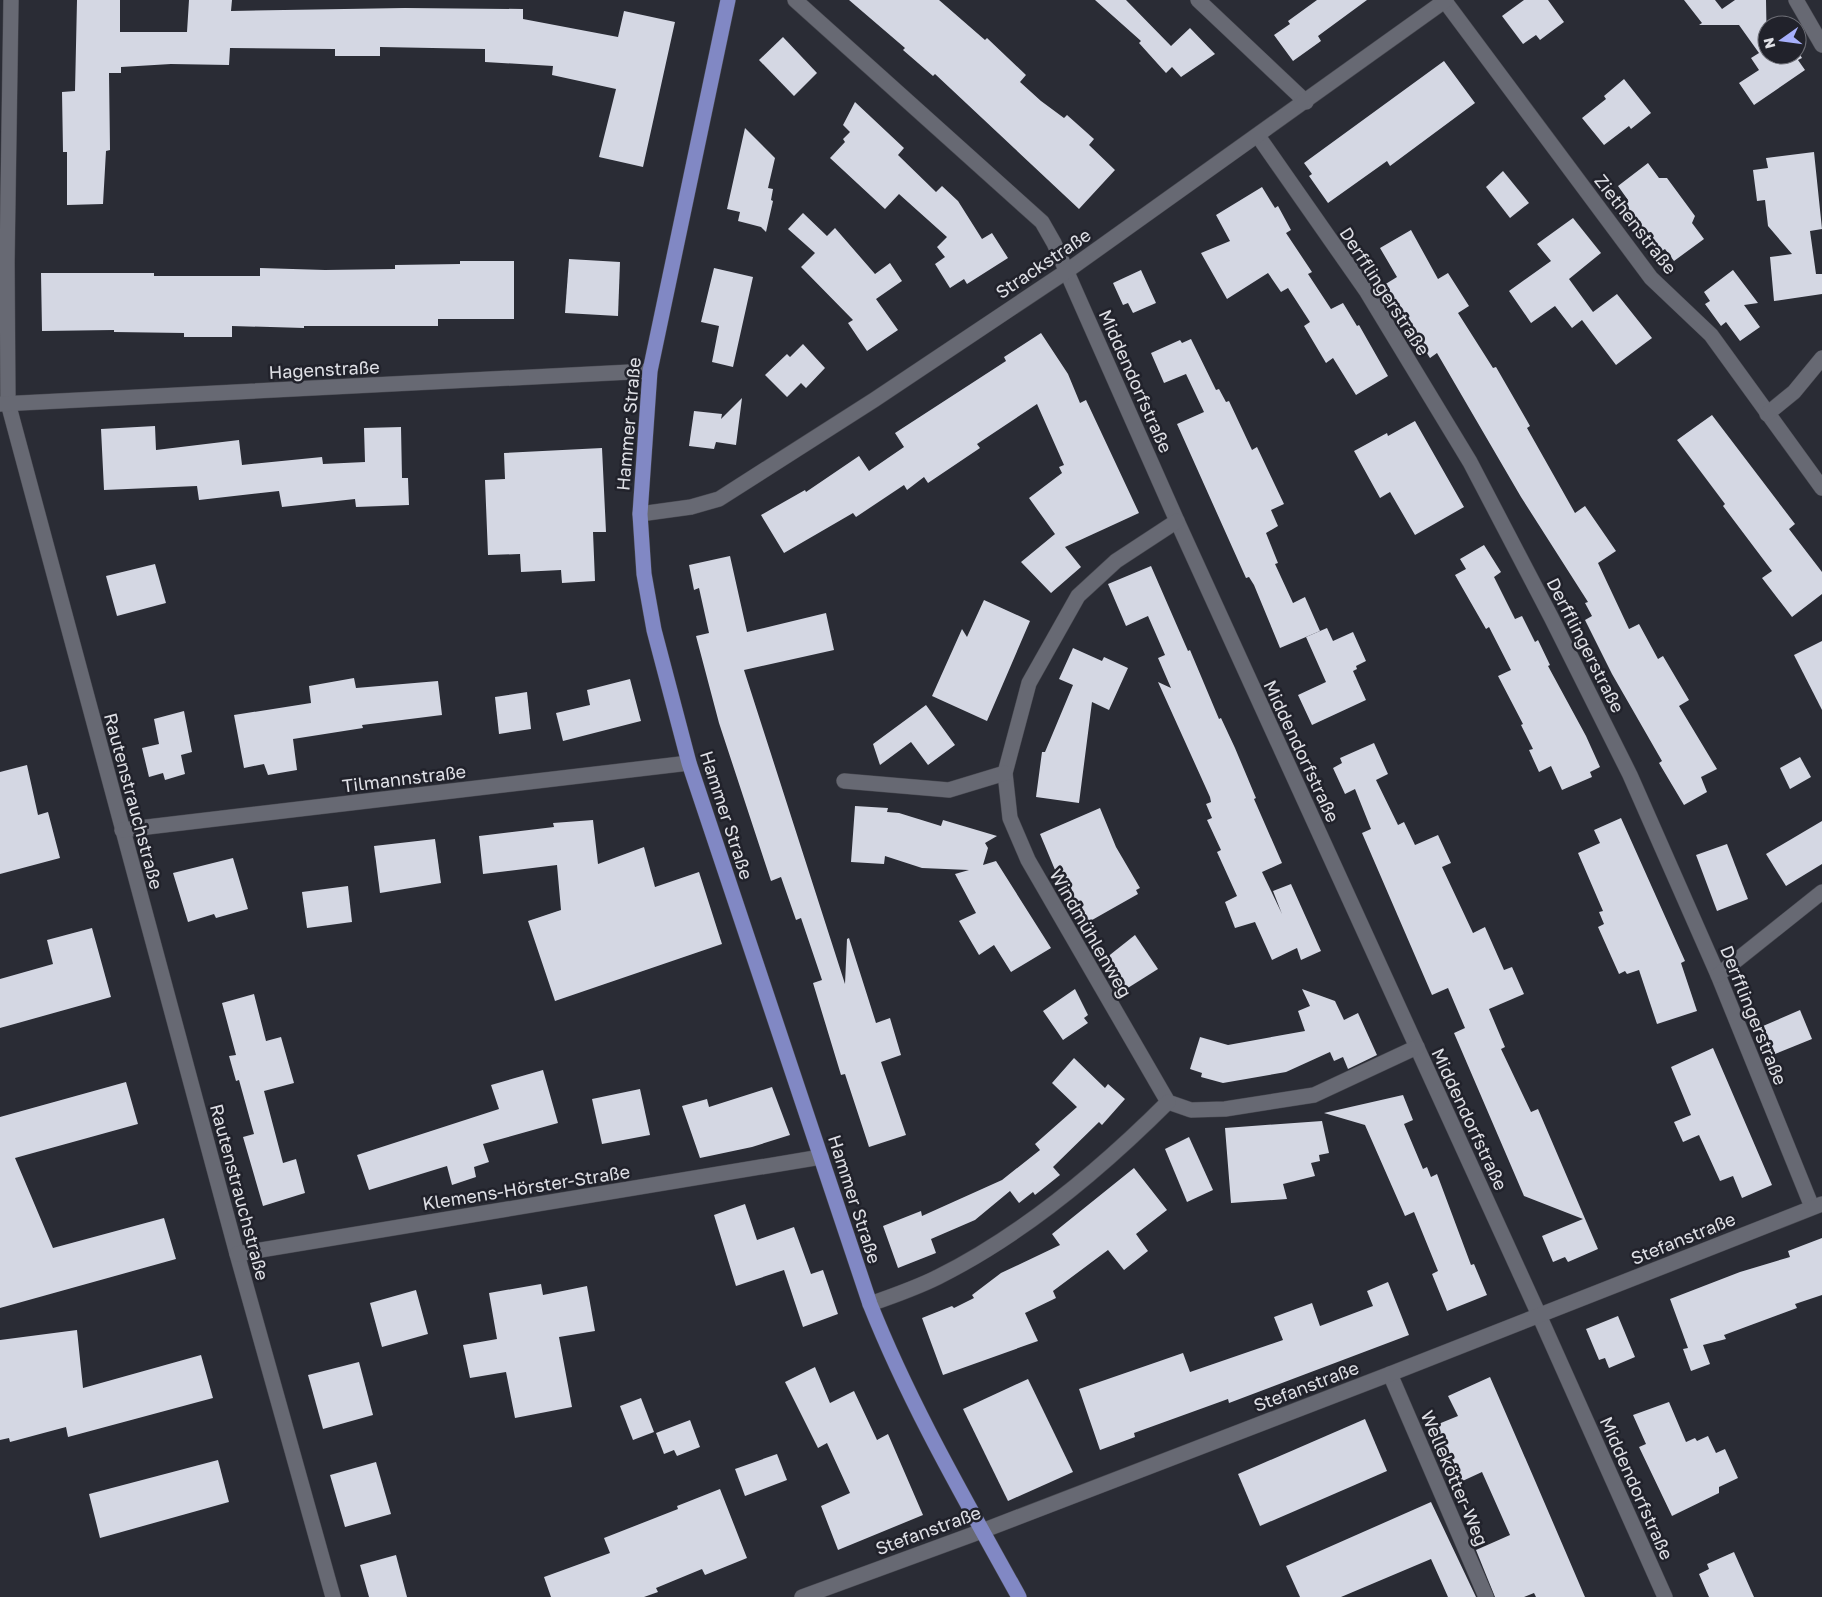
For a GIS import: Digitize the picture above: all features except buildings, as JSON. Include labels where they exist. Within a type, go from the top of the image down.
[{"type":"main road","name":"Hammer Straße","points":[[728,0],[650,371],[640,514],[644,574],[654,630],[689,763],[870,1304],[916,1409],[1019,1597]]},
{"type":"street","name":"Rautenstrauchstraße","points":[[11,0],[4,404],[332,1597]]},
{"type":"street","name":"Middendorfstraße","points":[[795,0],[1042,222],[1067,271],[1177,521],[1540,1315],[1665,1597]]},
{"type":"street","points":[[1198,0],[1306,102]]},
{"type":"street","name":"Strackstraße","points":[[640,514],[691,507],[719,499],[874,400],[1067,271],[1306,102],[1445,0]]},
{"type":"street","name":"Ziethenstraße","points":[[1445,0],[1651,278],[1711,335],[1822,488]]},
{"type":"street","points":[[1796,0],[1822,45]]},
{"type":"street","name":"Derfflingerstraße","points":[[1258,136],[1367,292],[1470,462],[1630,775],[1817,1206]]},
{"type":"street","points":[[1767,414],[1794,392],[1822,358]]},
{"type":"street","name":"Hagenstraße","points":[[4,404],[650,371]]},
{"type":"street","name":"Windmühlenweg","points":[[1168,1102],[1028,860],[1010,818],[1005,773],[1029,684],[1078,596],[1116,561],[1177,521]]},
{"type":"street","name":"Tilmannstraße","points":[[122,830],[689,763]]},
{"type":"street","points":[[844,781],[949,790],[1005,773]]},
{"type":"street","points":[[1718,975],[1822,892]]},
{"type":"street","points":[[870,1304],[938,1277],[1038,1217],[1138,1133],[1168,1102],[1190,1110],[1225,1109],[1314,1095],[1417,1047]]},
{"type":"street","name":"Klemens-Hörster-Straße","points":[[237,1254],[822,1157]]},
{"type":"street","name":"Stefanstraße","points":[[802,1597],[982,1531],[1390,1374],[1817,1206]]},
{"type":"street","name":"Wellekötter-Weg","points":[[1390,1374],[1486,1597]]}]
